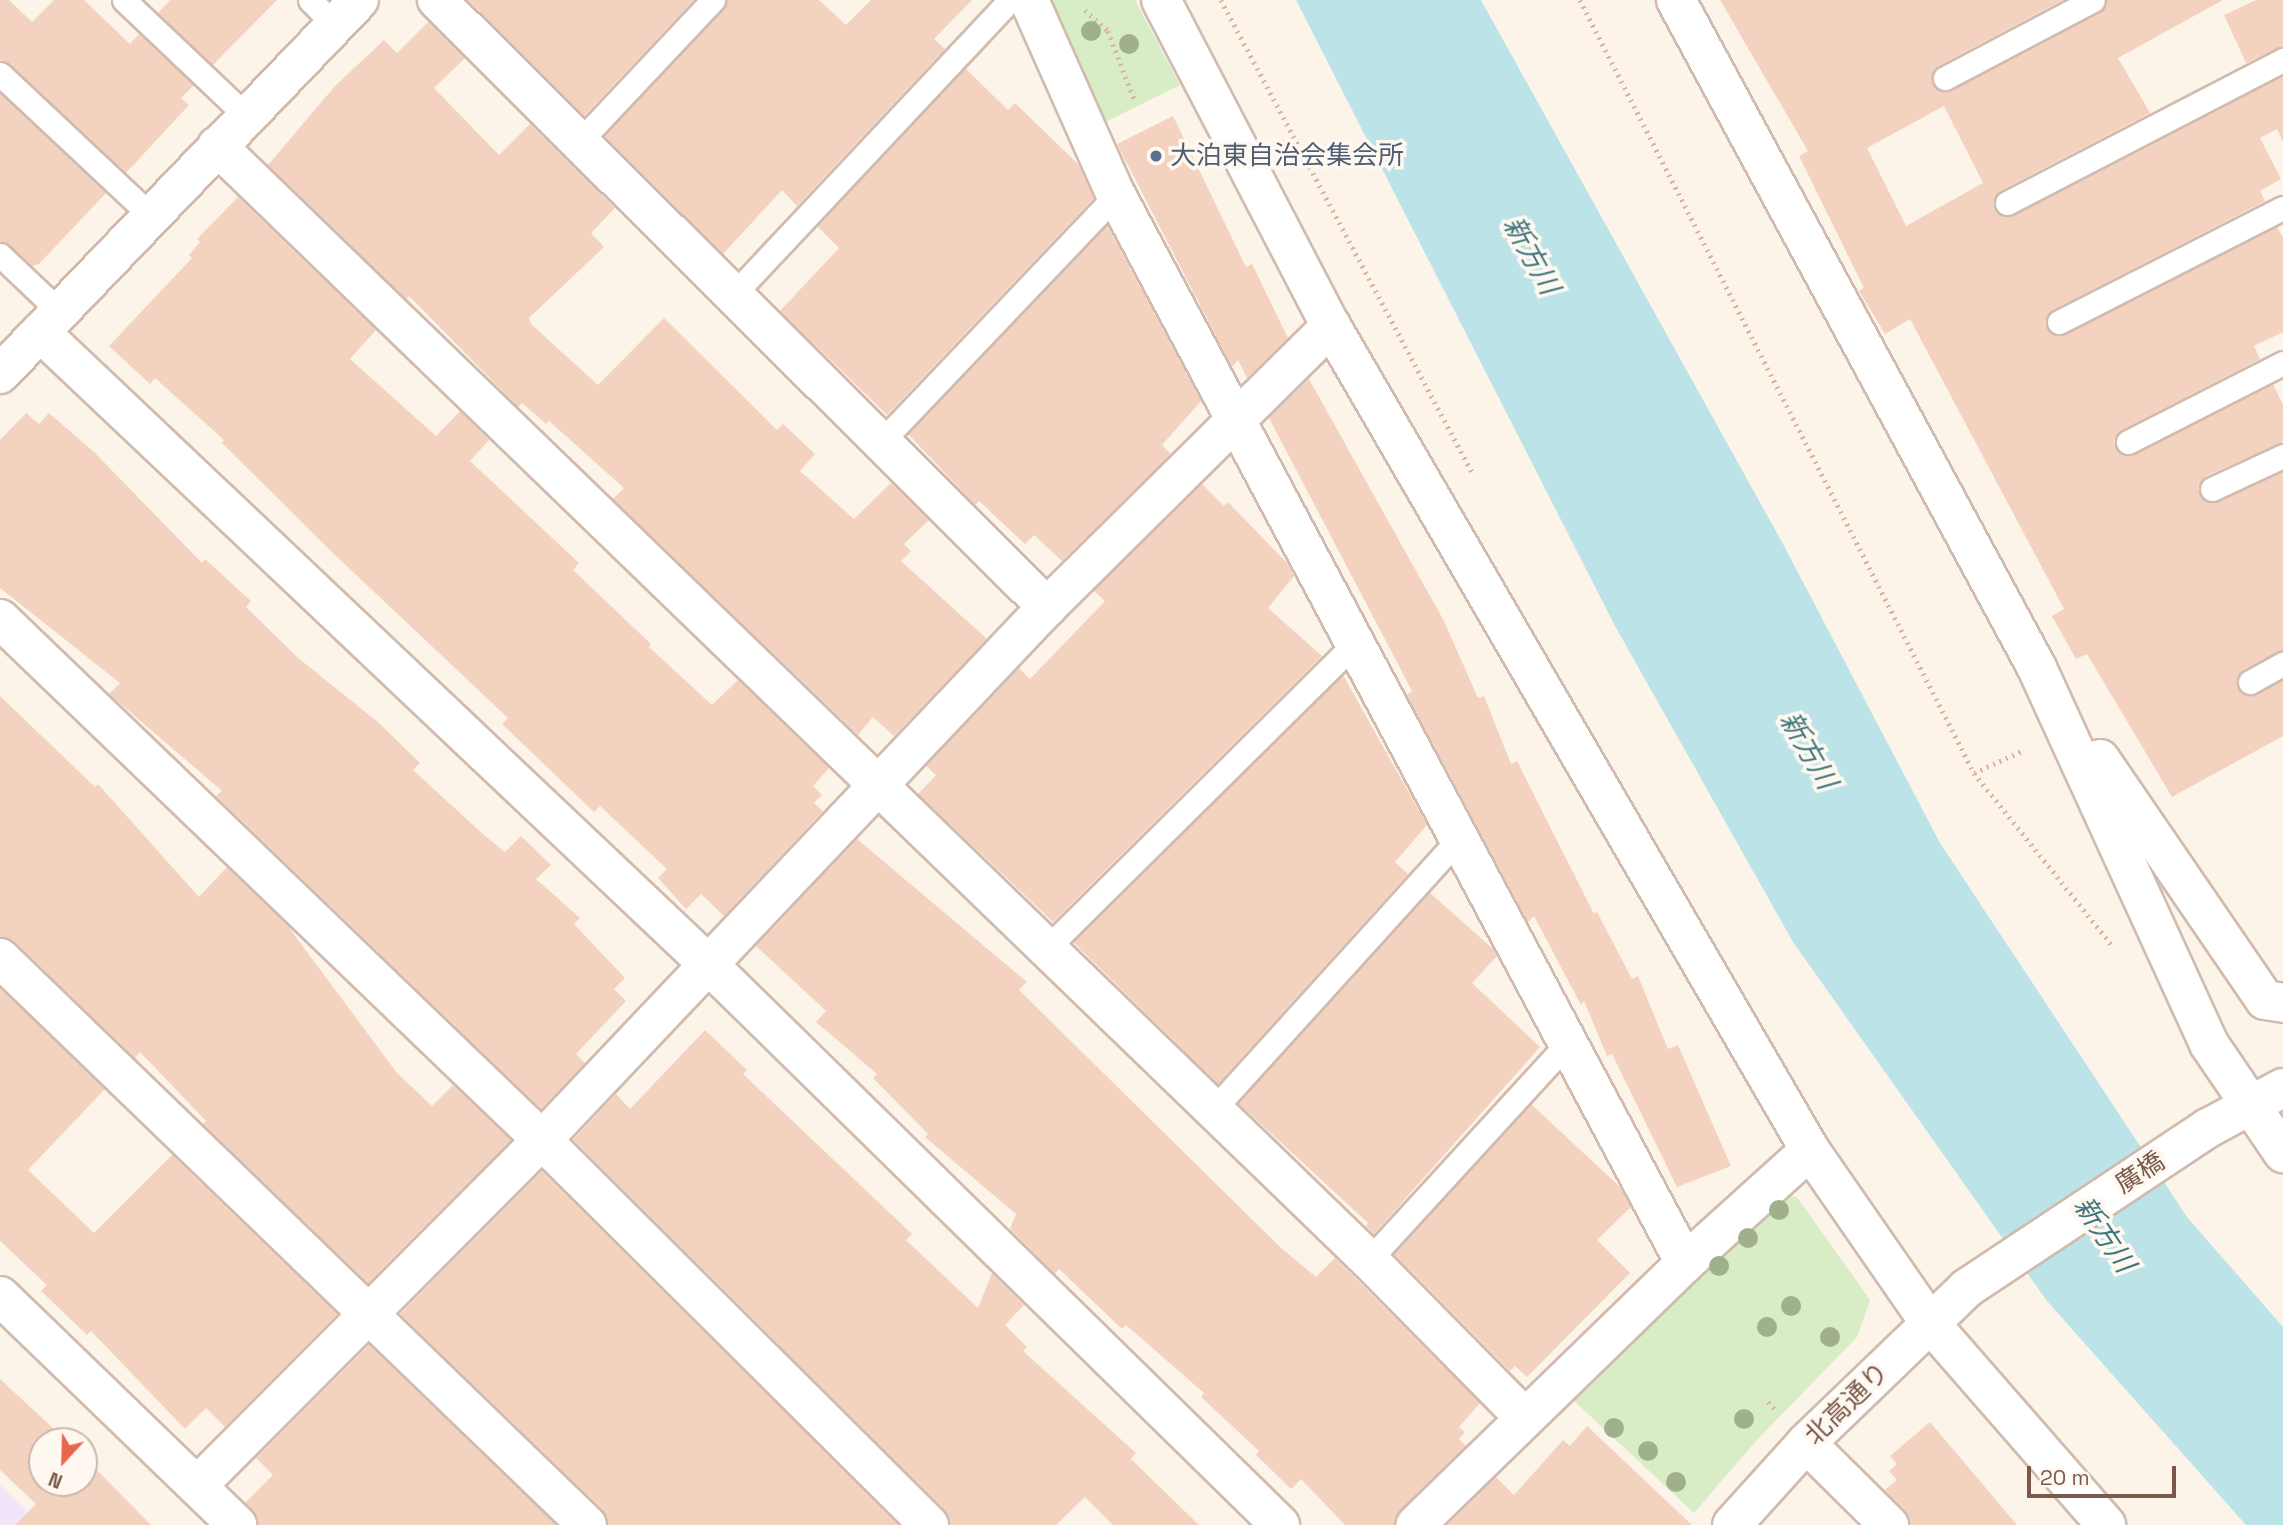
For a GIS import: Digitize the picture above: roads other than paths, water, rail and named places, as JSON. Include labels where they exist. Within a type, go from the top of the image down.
[{"type":"street","points":[[437,0],[1047,607]]},
{"type":"street","points":[[1029,0],[1116,195],[1235,423],[1355,643],[1457,841],[1569,1042],[1685,1264]]},
{"type":"street","points":[[1161,0],[1331,326],[1810,1150],[1930,1323],[2106,1525]]},
{"type":"street","points":[[1676,0],[2037,667],[2209,1044],[2247,1107],[2283,1153]]},
{"type":"street","points":[[0,374],[217,146],[334,8]]},
{"type":"street","points":[[217,146],[1213,1110],[1524,1417]]},
{"type":"street","points":[[50,322],[1280,1525]]},
{"type":"street","points":[[197,1486],[372,1314],[542,1140],[1047,607],[1331,326]]},
{"type":"street","points":[[0,619],[542,1140],[929,1525]]},
{"type":"street","points":[[2037,667],[2265,1000],[2283,1003]]},
{"type":"street","points":[[0,958],[372,1314],[587,1525]]},
{"type":"street","points":[[2247,1107],[2283,1088]]},
{"type":"street","name":"廣橋","points":[[1967,1288],[2208,1128],[2247,1107]]},
{"type":"street","points":[[1416,1525],[1524,1417],[1810,1150]]},
{"type":"street","name":"北高通り","points":[[1732,1525],[1806,1443],[1967,1288]]},
{"type":"street","points":[[0,1296],[237,1525]]},
{"type":"street","points":[[1806,1443],[1889,1525]]},
{"type":"lane","points":[[124,0],[245,115]]},
{"type":"lane","points":[[580,141],[713,0]]},
{"type":"lane","points":[[733,295],[1010,0]]},
{"type":"lane","points":[[1945,78],[2093,0]]},
{"type":"lane","points":[[2007,203],[2283,60]]},
{"type":"lane","points":[[0,74],[150,216]]},
{"type":"lane","points":[[881,442],[1116,195]]},
{"type":"lane","points":[[2059,322],[2283,208]]},
{"type":"lane","points":[[0,255],[50,322]]},
{"type":"lane","points":[[2128,442],[2283,363]]},
{"type":"lane","points":[[2212,489],[2283,456]]},
{"type":"lane","points":[[1045,950],[1355,643]]},
{"type":"lane","points":[[2250,682],[2283,664]]},
{"type":"lane","points":[[1213,1110],[1457,841]]},
{"type":"lane","points":[[1368,1261],[1569,1042]]},
{"type":"water","name":"新方川","points":[[1296,0],[1481,0],[1783,544],[1940,843],[2187,1217],[2283,1327],[2283,1525],[2246,1525],[2047,1301],[1793,942],[1615,626]]},
{"type":"place","name":"大泊東自治会集会所","points":[[1156,156]]}]
